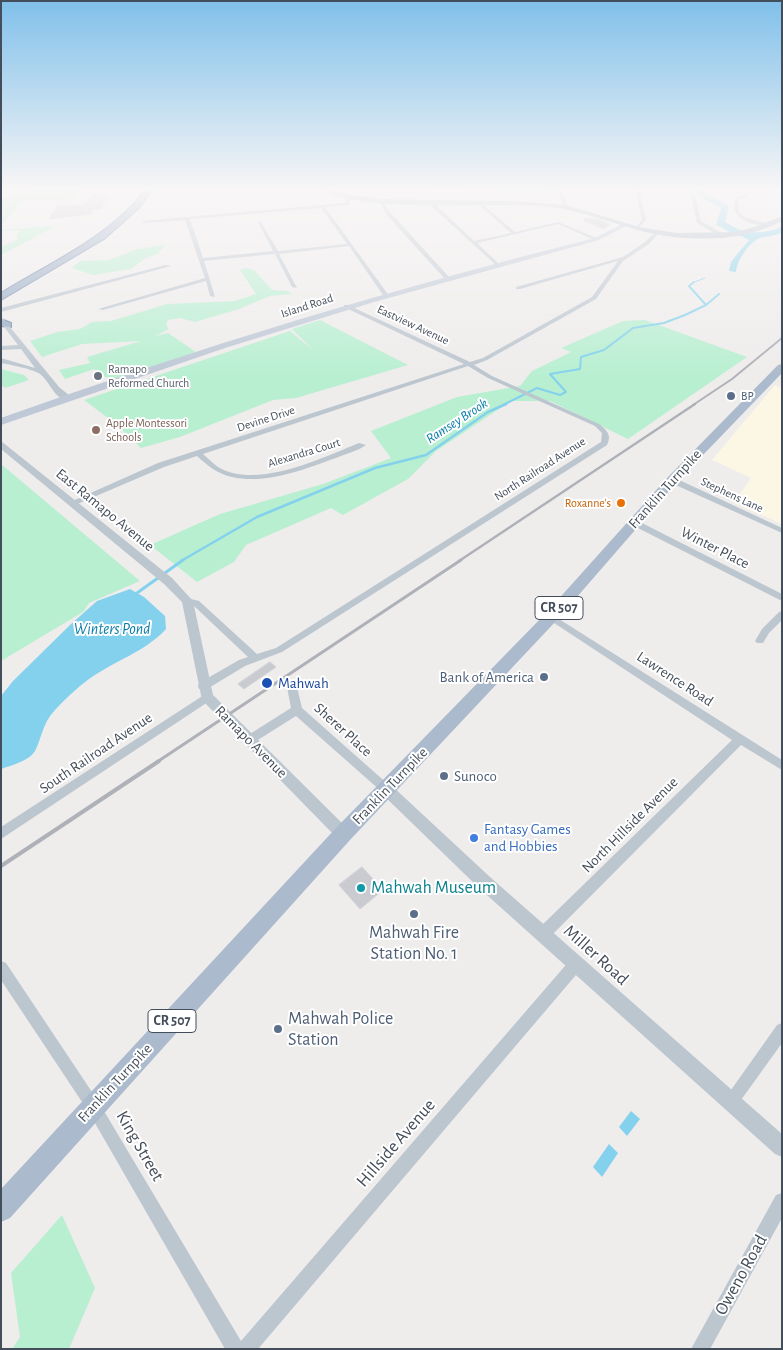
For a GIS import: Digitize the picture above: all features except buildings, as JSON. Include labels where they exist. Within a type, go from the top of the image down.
[{"type":"highway","points":[[1,285],[64,251]]},
{"type":"highway","points":[[1,297],[78,251]]},
{"type":"highway","points":[[1,292],[49,269]]},
{"type":"main road","name":"Island Road","points":[[1,422],[67,398],[384,294],[549,251]]},
{"type":"main road","name":"Franklin Turnpike","points":[[1,1209],[343,834],[551,617],[672,480],[782,366]]},
{"type":"street","points":[[198,251],[213,296]]},
{"type":"street","points":[[201,260],[286,251]]},
{"type":"street","points":[[354,251],[384,294]]},
{"type":"street","points":[[422,251],[447,278]]},
{"type":"street","points":[[482,251],[496,264]]},
{"type":"street","points":[[470,364],[496,354],[594,298],[617,264],[635,251]]},
{"type":"street","points":[[277,252],[295,287]]},
{"type":"street","points":[[518,288],[624,258]]},
{"type":"street","points":[[1,310],[168,266]]},
{"type":"street","points":[[101,309],[208,280]]},
{"type":"street","name":"Eastview Avenue","points":[[346,306],[470,364]]},
{"type":"street","points":[[5,324],[58,391],[67,398]]},
{"type":"street","points":[[1,341],[5,324]]},
{"type":"street","points":[[1,348],[26,349]]},
{"type":"street","points":[[1,359],[16,356],[26,349]]},
{"type":"street","points":[[1,359],[25,365],[45,373]]},
{"type":"street","name":"North Railroad Avenue","points":[[254,657],[279,650],[604,443],[606,435],[597,425],[490,377],[470,364]]},
{"type":"street","name":"Devine Drive","points":[[72,503],[161,465],[470,364]]},
{"type":"street","name":"East Ramapo Avenue","points":[[1,444],[168,580],[187,601]]},
{"type":"street","name":"Alexandra Court","points":[[199,454],[207,464],[220,472],[237,476],[256,477],[278,474],[362,445]]},
{"type":"street","name":"Stephens Lane","points":[[672,480],[782,531]]},
{"type":"street","name":"Winter Place","points":[[635,523],[782,598]]},
{"type":"street","points":[[205,691],[187,601],[196,603],[254,657]]},
{"type":"street","points":[[760,641],[766,631],[782,614]]},
{"type":"street","name":"Lawrence Road","points":[[551,617],[782,766]]},
{"type":"street","name":"South Railroad Avenue","points":[[1,834],[254,657]]},
{"type":"street","name":"Sherer Place","points":[[292,687],[298,710],[386,789]]},
{"type":"street","name":"Ramapo Avenue","points":[[205,691],[249,740],[343,834]]},
{"type":"street","points":[[249,740],[298,710]]},
{"type":"street","name":"North Hillside Avenue","points":[[543,934],[740,739]]},
{"type":"street","name":"Miller Road","points":[[386,789],[576,964],[782,1147]]},
{"type":"street","name":"Hillside Avenue","points":[[246,1349],[576,964]]},
{"type":"street","name":"King Street","points":[[1,968],[93,1106],[235,1349]]},
{"type":"street","points":[[731,1102],[782,1030]]},
{"type":"street","name":"Oweno Road","points":[[700,1349],[782,1201]]},
{"type":"shaded area","points":[[775,385],[782,388],[782,524],[734,503],[751,478],[712,460]]},
{"type":"green space","points":[[132,251],[160,251],[158,254],[146,258],[131,269],[93,275],[72,268],[80,261],[109,260]]},
{"type":"green space","points":[[246,268],[254,270],[272,290],[287,291],[293,294],[270,296],[239,309],[195,322],[180,318],[168,320],[166,325],[169,329],[155,336],[168,333],[196,352],[110,380],[94,369],[65,379],[59,370],[90,363],[87,357],[141,341],[82,344],[42,357],[30,341],[57,332],[80,329],[92,322],[111,321],[167,304],[235,301],[256,294],[240,270]]},
{"type":"green space","points":[[320,320],[408,365],[296,398],[273,400],[180,437],[141,448],[116,424],[84,400],[290,331],[313,350],[292,329]]},
{"type":"green space","points":[[645,320],[747,357],[628,439],[550,401],[511,401],[436,451],[408,479],[343,515],[331,508],[246,545],[234,562],[197,582],[150,545],[220,514],[323,484],[391,458],[371,431],[457,397],[520,386],[532,371],[571,352],[561,348],[623,321]]},
{"type":"green space","points":[[1,369],[24,375],[29,380],[5,388],[1,385]]},
{"type":"green space","points":[[1,464],[140,581],[89,603],[83,612],[1,661]]},
{"type":"green space","points":[[62,1215],[95,1288],[69,1349],[12,1349],[20,1337],[11,1273]]},
{"type":"water","points":[[740,251],[745,251],[738,263],[736,272],[729,271],[731,262]]},
{"type":"water","name":"Winters Pond","points":[[130,589],[144,597],[165,616],[166,629],[149,644],[80,686],[51,715],[35,751],[20,762],[1,769],[1,696],[13,681],[97,601]]},
{"type":"water","points":[[631,1111],[640,1119],[627,1136],[619,1127]]},
{"type":"water","points":[[609,1144],[618,1153],[602,1177],[593,1167]]},
{"type":"waterway","points":[[693,282],[705,278]]},
{"type":"waterway","points":[[693,282],[689,286],[706,305]]},
{"type":"waterway","name":"Ramsey Brook","points":[[706,305],[719,294]]},
{"type":"waterway","name":"Ramsey Brook","points":[[503,405],[537,388],[560,395],[566,392],[550,374],[580,369],[581,357],[604,350],[633,328],[664,323],[706,305]]},
{"type":"waterway","name":"Ramsey Brook","points":[[181,561],[257,517],[375,468],[426,455],[488,412],[506,404]]},
{"type":"waterway","name":"Ramsey Brook","points":[[137,593],[183,560]]},
{"type":"railway","points":[[693,405],[732,379],[782,338]]},
{"type":"railway","points":[[459,561],[695,404]]},
{"type":"railway","points":[[157,762],[461,560]]},
{"type":"railway","points":[[1,866],[159,761]]},
{"type":"place","name":"Ramapo Reformed Church","points":[[98,376]]},
{"type":"place","name":"BP","points":[[731,396]]},
{"type":"place","name":"Apple Montessori Schools","points":[[96,430]]},
{"type":"place","name":"Roxanne's","points":[[621,503]]},
{"type":"place","name":"Bank of America","points":[[544,677]]},
{"type":"place","name":"Mahwah","points":[[267,683]]},
{"type":"place","name":"Sunoco","points":[[444,776]]},
{"type":"place","name":"Fantasy Games and Hobbies","points":[[474,838]]},
{"type":"place","name":"Mahwah Museum","points":[[361,888]]},
{"type":"place","name":"Mahwah Fire Station No. 1","points":[[414,914]]},
{"type":"place","name":"Mahwah Police Station","points":[[278,1029]]}]
